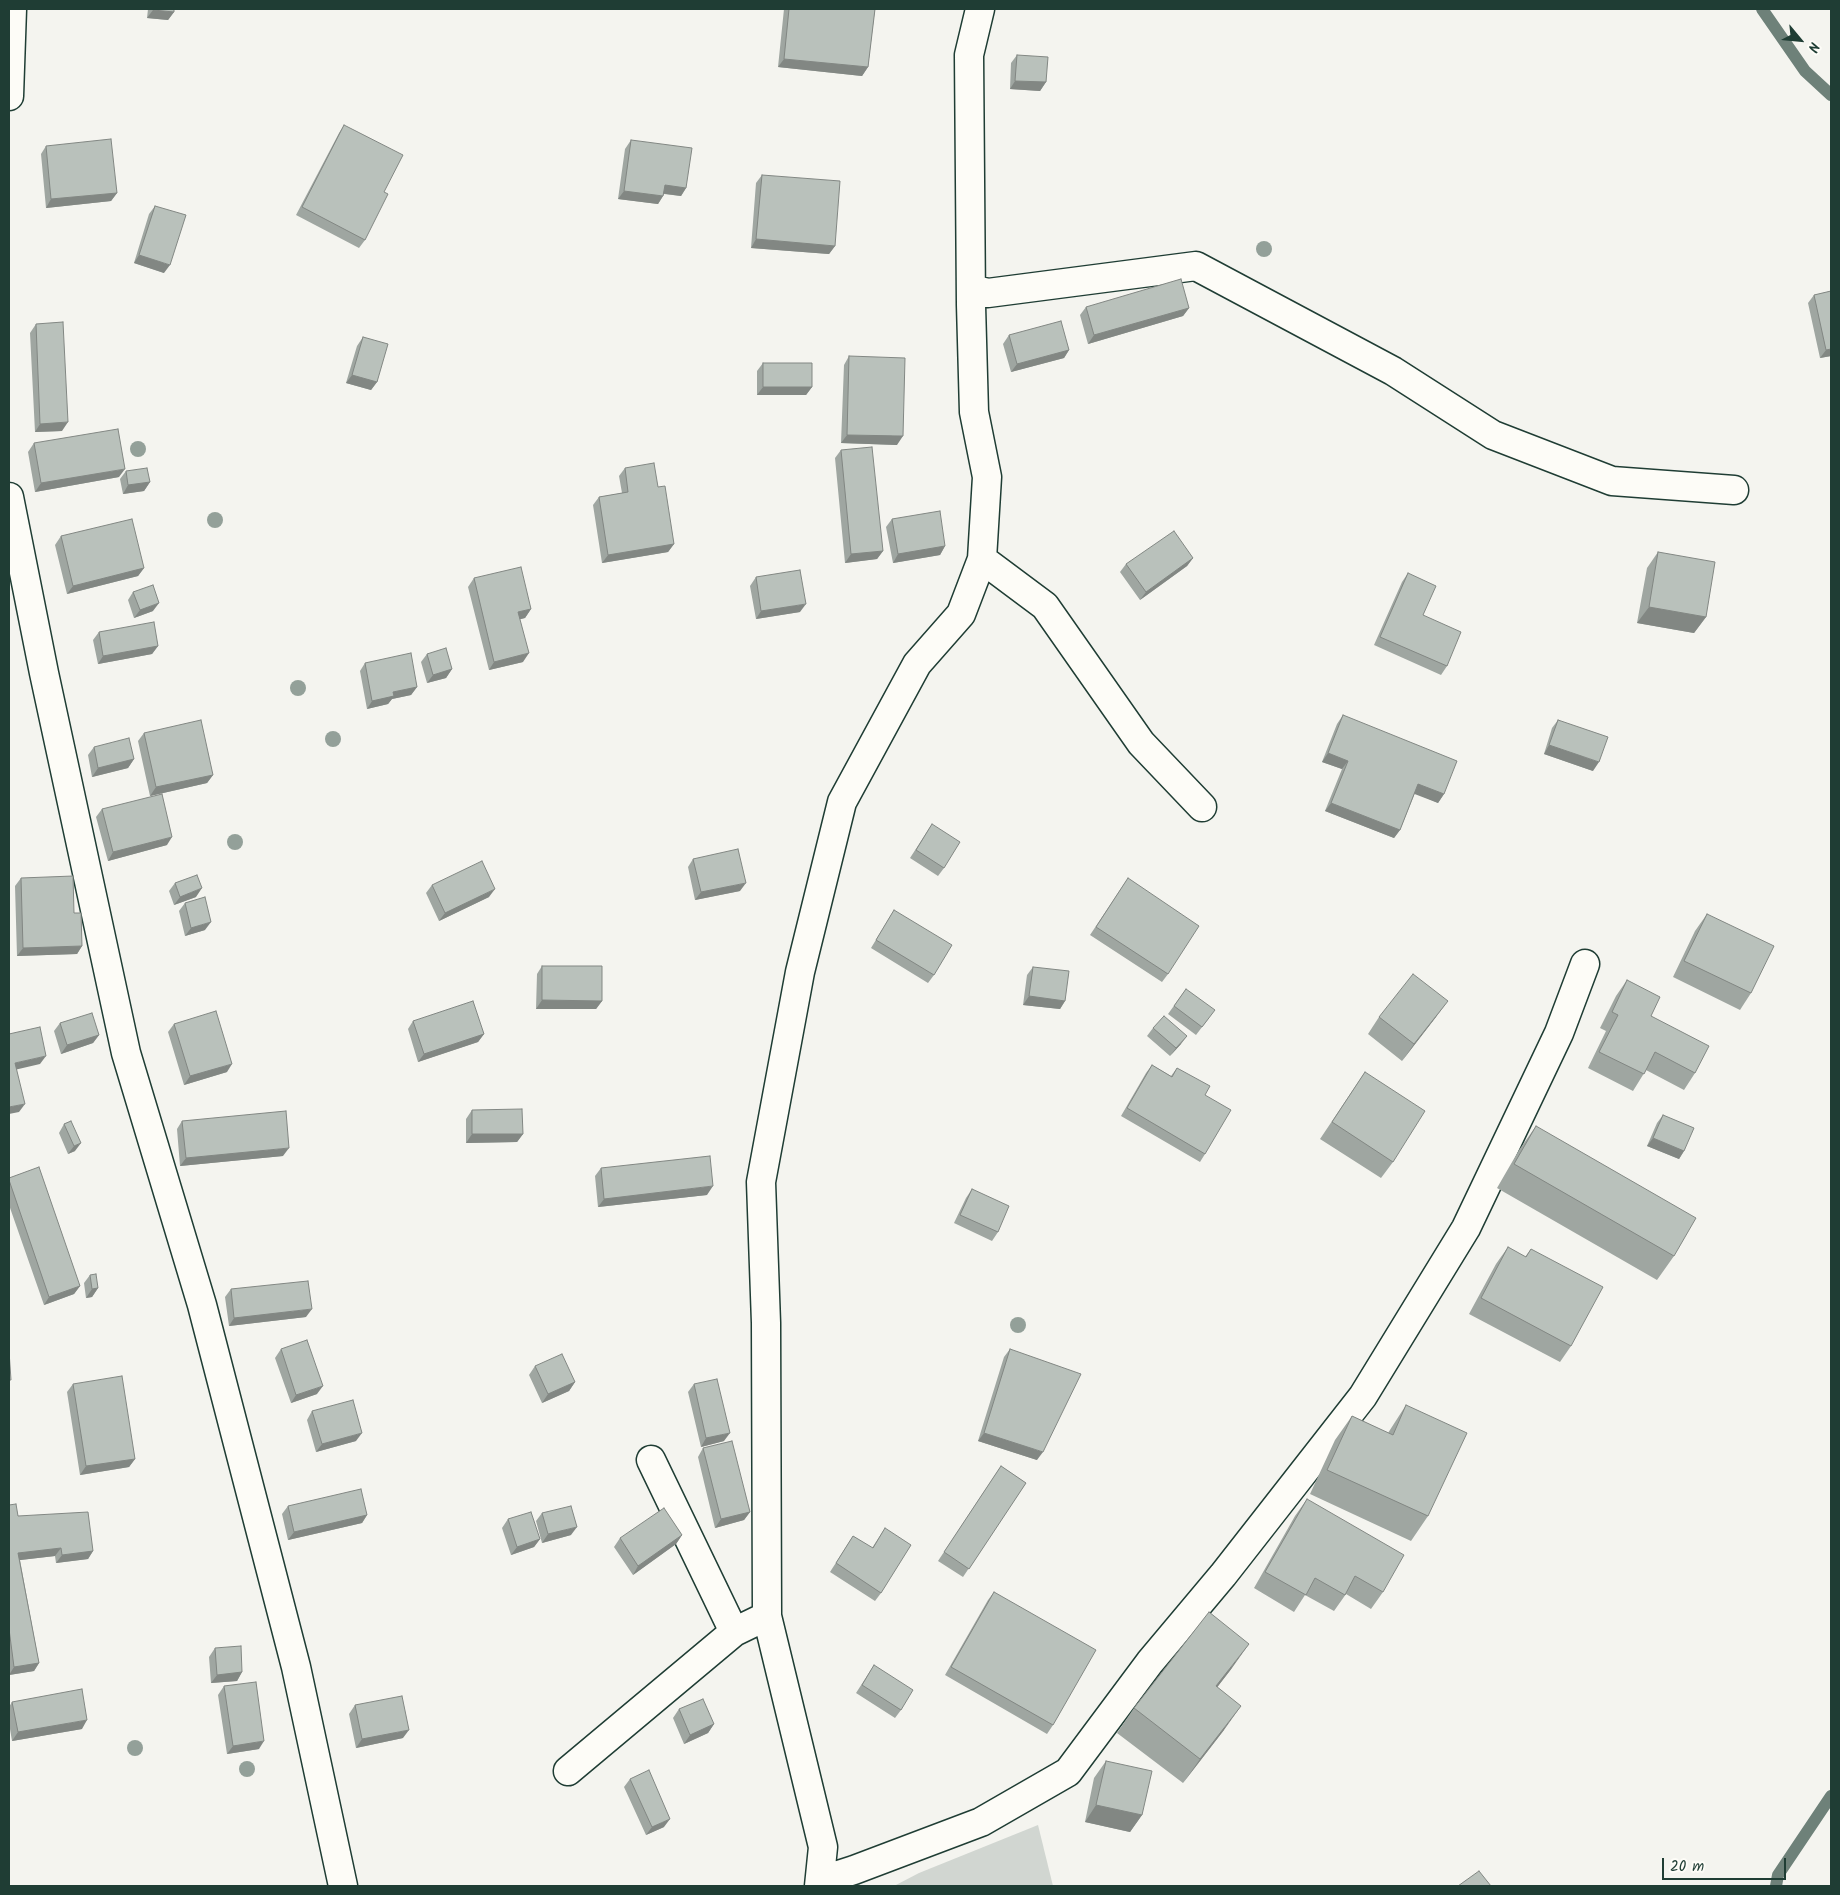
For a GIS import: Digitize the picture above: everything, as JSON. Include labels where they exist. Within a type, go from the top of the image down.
[{"type":"street","points":[[9,96],[12,9]]},
{"type":"street","points":[[980,9],[969,55],[974,412],[987,477],[982,559],[961,614],[917,664],[842,802],[800,972],[761,1182],[766,1323],[767,1616],[822,1848],[819,1884],[981,1822],[1068,1772],[1150,1662],[1223,1574],[1363,1396],[1466,1228],[1559,1033],[1585,964]]},
{"type":"street","points":[[971,289],[988,293],[1196,266],[1392,371],[1493,436],[1612,481],[1734,490]]},
{"type":"street","points":[[9,497],[44,673],[126,1053],[202,1305],[296,1668],[343,1886]]},
{"type":"street","points":[[982,559],[1045,606],[1141,743],[1202,807]]},
{"type":"street","points":[[651,1460],[734,1632]]},
{"type":"street","points":[[568,1771],[734,1632],[767,1616]]},
{"type":"shaded area","points":[[1038,1825],[1053,1886],[894,1886],[919,1873]]},
{"type":"building","points":[[174,9],[174,12],[153,10]]},
{"type":"building","points":[[789,9],[875,9],[868,67],[784,59]]},
{"type":"building","points":[[1017,55],[1048,57],[1046,82],[1015,81]]},
{"type":"building","points":[[344,125],[403,155],[384,192],[388,194],[365,240],[302,207]]},
{"type":"building","points":[[111,139],[117,193],[51,199],[46,146]]},
{"type":"building","points":[[631,140],[692,148],[686,188],[665,185],[663,196],[624,191]]},
{"type":"building","points":[[762,175],[840,181],[835,246],[756,239]]},
{"type":"building","points":[[155,206],[186,215],[170,265],[139,255]]},
{"type":"building","points":[[1181,279],[1189,308],[1094,335],[1086,307]]},
{"type":"building","points":[[1831,291],[1831,349],[1826,350],[1814,295]]},
{"type":"building","points":[[1061,321],[1069,350],[1017,364],[1009,335]]},
{"type":"building","points":[[63,322],[68,422],[40,424],[36,324]]},
{"type":"building","points":[[363,337],[388,344],[377,382],[352,375]]},
{"type":"building","points":[[849,356],[905,358],[903,436],[847,435]]},
{"type":"building","points":[[763,363],[812,363],[812,387],[763,387]]},
{"type":"building","points":[[118,429],[125,469],[41,483],[34,443]]},
{"type":"building","points":[[872,447],[883,551],[851,554],[841,450]]},
{"type":"building","points":[[654,463],[658,487],[665,486],[674,544],[608,555],[599,497],[628,492],[625,468]]},
{"type":"building","points":[[147,468],[150,482],[128,485],[126,471]]},
{"type":"building","points":[[940,511],[945,546],[898,554],[892,519]]},
{"type":"building","points":[[132,519],[144,568],[73,586],[61,536]]},
{"type":"building","points":[[1174,531],[1193,558],[1146,592],[1126,564]]},
{"type":"building","points":[[1658,552],[1715,562],[1706,617],[1649,607]]},
{"type":"building","points":[[521,567],[531,609],[518,612],[529,653],[494,662],[474,578]]},
{"type":"building","points":[[800,570],[806,604],[761,611],[756,577]]},
{"type":"building","points":[[1408,573],[1436,586],[1423,615],[1461,632],[1447,666],[1380,637]]},
{"type":"building","points":[[153,585],[159,603],[140,610],[133,592]]},
{"type":"building","points":[[154,622],[158,646],[103,656],[99,632]]},
{"type":"building","points":[[446,648],[452,669],[433,675],[427,654]]},
{"type":"building","points":[[411,653],[417,687],[393,692],[394,696],[372,701],[365,663]]},
{"type":"building","points":[[1343,715],[1457,761],[1444,794],[1418,784],[1400,830],[1331,803],[1348,761],[1328,753]]},
{"type":"building","points":[[201,720],[213,775],[156,787],[144,733]]},
{"type":"building","points":[[1558,720],[1608,737],[1599,762],[1549,745]]},
{"type":"building","points":[[129,738],[134,759],[98,768],[94,747]]},
{"type":"building","points":[[162,794],[172,837],[113,852],[102,809]]},
{"type":"building","points":[[932,824],[960,842],[944,868],[916,850]]},
{"type":"building","points":[[738,849],[746,883],[701,892],[693,859]]},
{"type":"building","points":[[482,861],[495,889],[445,913],[432,885]]},
{"type":"building","points":[[197,875],[202,888],[180,897],[175,883]]},
{"type":"building","points":[[73,876],[74,913],[81,913],[82,946],[23,948],[21,878]]},
{"type":"building","points":[[1128,878],[1199,926],[1168,974],[1096,927]]},
{"type":"building","points":[[205,897],[211,922],[191,928],[185,903]]},
{"type":"building","points":[[894,910],[952,945],[934,975],[876,940]]},
{"type":"building","points":[[1707,914],[1774,946],[1751,993],[1684,961]]},
{"type":"building","points":[[542,966],[602,966],[602,1001],[542,1000]]},
{"type":"building","points":[[1033,967],[1069,971],[1065,1001],[1029,996]]},
{"type":"building","points":[[1413,974],[1448,1001],[1414,1044],[1379,1017]]},
{"type":"building","points":[[1627,980],[1660,997],[1651,1016],[1709,1046],[1695,1073],[1655,1052],[1644,1074],[1599,1052],[1618,1015],[1612,1012]]},
{"type":"building","points":[[1186,989],[1215,1010],[1202,1027],[1174,1006]]},
{"type":"building","points":[[473,1001],[484,1034],[424,1054],[413,1021]]},
{"type":"building","points":[[216,1011],[232,1064],[190,1076],[174,1024]]},
{"type":"building","points":[[92,1013],[99,1035],[67,1045],[60,1023]]},
{"type":"building","points":[[1164,1016],[1187,1036],[1176,1048],[1153,1028]]},
{"type":"building","points":[[40,1027],[46,1056],[15,1063],[25,1104],[9,1107],[9,1034]]},
{"type":"building","points":[[1152,1065],[1172,1077],[1177,1068],[1210,1086],[1205,1095],[1231,1110],[1205,1154],[1127,1108]]},
{"type":"building","points":[[1365,1072],[1425,1111],[1393,1162],[1332,1122]]},
{"type":"building","points":[[522,1109],[523,1134],[472,1134],[472,1110]]},
{"type":"building","points":[[286,1111],[289,1148],[186,1158],[182,1121]]},
{"type":"building","points":[[1663,1115],[1694,1128],[1684,1151],[1653,1138]]},
{"type":"building","points":[[71,1121],[81,1143],[74,1146],[64,1124]]},
{"type":"building","points":[[1536,1126],[1696,1218],[1674,1256],[1514,1164]]},
{"type":"building","points":[[710,1156],[713,1186],[604,1199],[601,1168]]},
{"type":"building","points":[[39,1167],[80,1286],[49,1297],[9,1180],[9,1178]]},
{"type":"building","points":[[972,1189],[1009,1206],[998,1232],[960,1215]]},
{"type":"building","points":[[1508,1247],[1526,1257],[1531,1249],[1603,1287],[1571,1346],[1481,1298]]},
{"type":"building","points":[[96,1274],[98,1288],[92,1289],[90,1275]]},
{"type":"building","points":[[308,1281],[312,1309],[234,1318],[231,1289]]},
{"type":"building","points":[[307,1340],[323,1386],[296,1395],[281,1349]]},
{"type":"building","points":[[1010,1349],[1081,1374],[1043,1452],[984,1433]]},
{"type":"building","points":[[9,1351],[11,1380],[9,1380]]},
{"type":"building","points":[[562,1354],[575,1382],[548,1394],[535,1366]]},
{"type":"building","points":[[122,1376],[135,1459],[86,1466],[73,1384]]},
{"type":"building","points":[[717,1379],[730,1433],[706,1438],[694,1384]]},
{"type":"building","points":[[353,1400],[362,1433],[322,1444],[312,1411]]},
{"type":"building","points":[[1406,1405],[1467,1433],[1428,1516],[1327,1470],[1352,1416],[1393,1435]]},
{"type":"building","points":[[732,1441],[750,1512],[721,1519],[703,1448]]},
{"type":"building","points":[[1001,1466],[1026,1483],[969,1569],[944,1552]]},
{"type":"building","points":[[361,1489],[367,1515],[294,1532],[288,1506]]},
{"type":"building","points":[[1307,1499],[1404,1555],[1383,1592],[1355,1576],[1345,1595],[1315,1578],[1306,1595],[1265,1572]]},
{"type":"building","points":[[16,1504],[18,1516],[88,1512],[93,1551],[62,1555],[61,1548],[18,1553],[39,1663],[14,1667],[9,1629],[9,1505]]},
{"type":"building","points":[[571,1506],[577,1527],[548,1534],[542,1513]]},
{"type":"building","points":[[664,1508],[682,1535],[638,1566],[620,1538]]},
{"type":"building","points":[[531,1512],[540,1539],[517,1547],[508,1519]]},
{"type":"building","points":[[885,1528],[911,1545],[881,1593],[836,1563],[853,1536],[873,1548]]},
{"type":"building","points":[[994,1592],[1096,1650],[1053,1725],[951,1667]]},
{"type":"building","points":[[1209,1612],[1249,1644],[1216,1686],[1241,1706],[1200,1759],[1134,1708]]},
{"type":"building","points":[[241,1646],[242,1672],[217,1675],[215,1648]]},
{"type":"building","points":[[874,1665],[913,1690],[901,1710],[862,1685]]},
{"type":"building","points":[[256,1682],[264,1741],[233,1746],[224,1686]]},
{"type":"building","points":[[82,1689],[87,1720],[18,1732],[12,1702]]},
{"type":"building","points":[[402,1696],[409,1730],[362,1739],[355,1705]]},
{"type":"building","points":[[703,1699],[714,1724],[690,1735],[679,1709]]},
{"type":"building","points":[[1106,1761],[1152,1771],[1142,1815],[1096,1805]]},
{"type":"building","points":[[649,1770],[670,1819],[652,1827],[630,1779]]},
{"type":"building","points":[[1479,1871],[1491,1886],[1458,1886]]},
{"type":"waterway","points":[[1762,9],[1805,71],[1831,95]]},
{"type":"waterway","points":[[1776,1886],[1778,1875],[1831,1796]]}]
